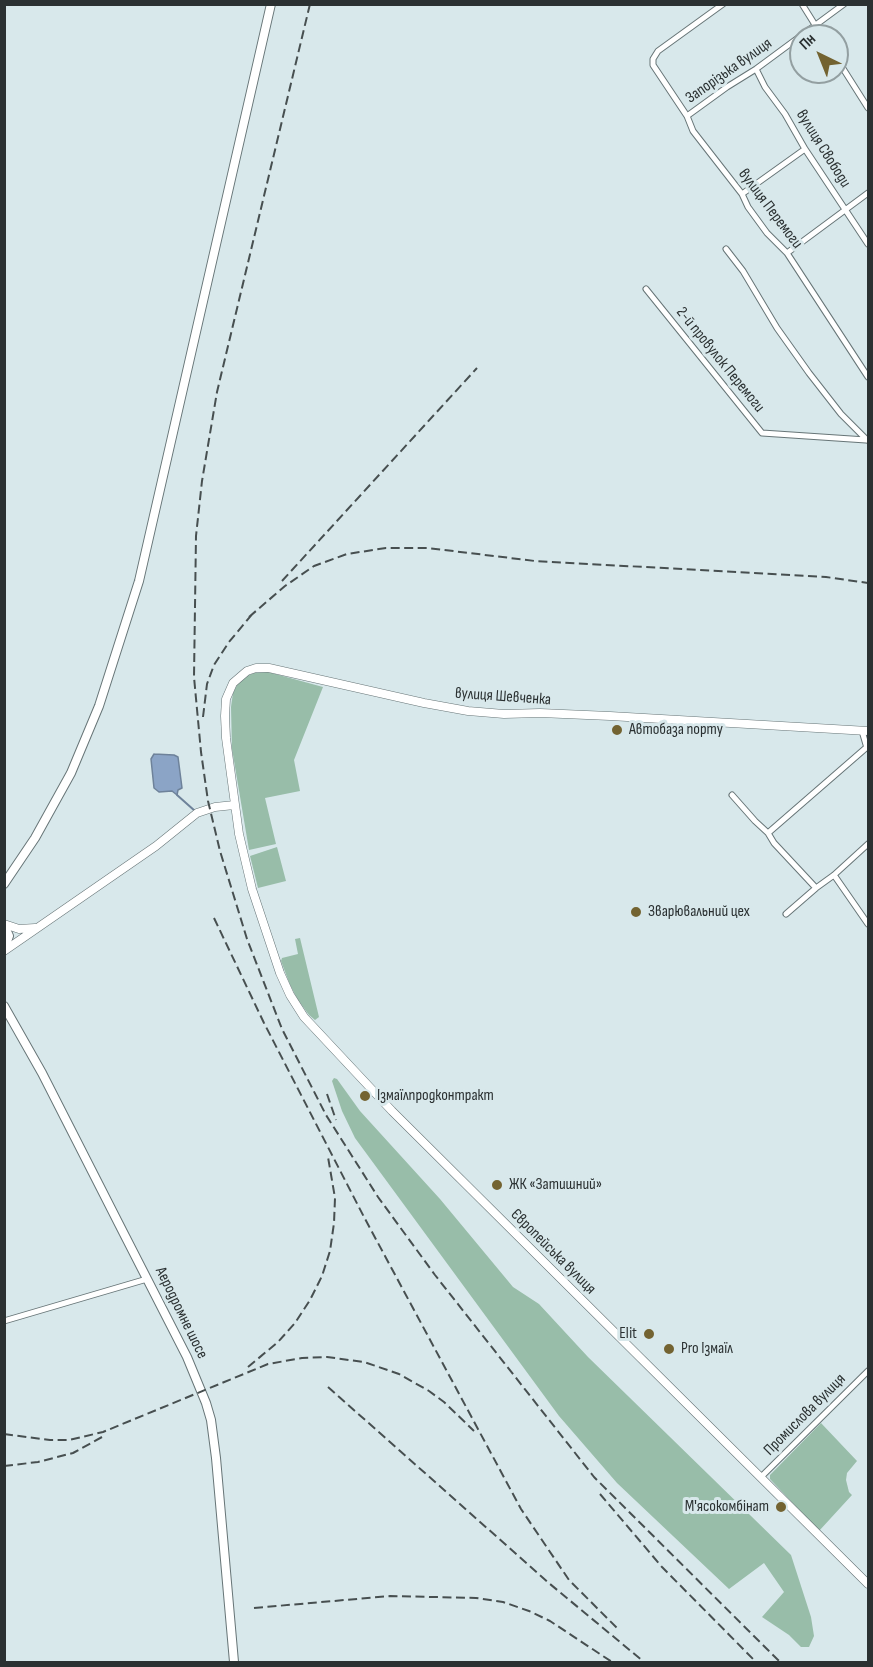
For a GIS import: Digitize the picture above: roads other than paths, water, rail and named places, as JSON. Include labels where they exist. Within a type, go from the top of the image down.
[{"type":"highway","points":[[4,884],[35,838],[71,773],[99,706],[140,581],[270,4]]},
{"type":"highway","points":[[4,924],[9,936],[4,950]]},
{"type":"highway","name":"Аеродромне шосе","points":[[4,1006],[42,1073],[147,1279],[191,1367],[211,1420],[234,1662]]},
{"type":"main road","name":"вулиця Шевченка","points":[[234,805],[226,738],[226,699],[233,683],[240,676],[256,668],[303,674],[424,703],[468,711],[610,716],[865,731]]},
{"type":"main road","points":[[4,950],[156,846],[197,813],[215,807],[234,805]]},
{"type":"main road","name":"Європейська вулиця","points":[[234,805],[252,889],[275,960],[290,995],[309,1023],[392,1111],[868,1584]]},
{"type":"main road","points":[[4,924],[19,930],[42,925]]},
{"type":"street","name":"вулиця Перемоги","points":[[723,4],[658,51],[653,58],[653,65],[687,116],[693,130],[742,194],[748,207],[767,233],[787,253],[868,377]]},
{"type":"street","points":[[802,4],[814,24]]},
{"type":"street","name":"Запорізька вулиця","points":[[816,24],[843,4]]},
{"type":"street","name":"Запорізька вулиця","points":[[687,116],[789,44]]},
{"type":"street","name":"вулиця Свободи","points":[[756,69],[765,87],[785,114],[805,149],[868,244]]},
{"type":"street","points":[[849,78],[868,108]]},
{"type":"street","points":[[742,194],[805,149]]},
{"type":"street","points":[[787,253],[868,193]]},
{"type":"street","name":"2-й провулок Перемоги","points":[[726,249],[743,271],[777,328],[809,373],[841,414],[868,440]]},
{"type":"street","name":"2-й провулок Перемоги","points":[[646,289],[762,433],[868,440]]},
{"type":"street","points":[[768,833],[868,748],[865,731]]},
{"type":"street","points":[[732,795],[816,888]]},
{"type":"street","points":[[786,914],[866,846],[868,854]]},
{"type":"street","points":[[834,875],[868,924]]},
{"type":"street","points":[[4,1321],[147,1279]]},
{"type":"street","name":"Промислова вулиця","points":[[761,1477],[868,1371]]},
{"type":"water","points":[[154,754],[178,757],[182,788],[178,790],[177,795],[172,791],[159,792],[154,788],[151,759]]},
{"type":"waterway","points":[[177,795],[195,811]]},
{"type":"railway","points":[[310,4],[217,392],[202,481],[196,536],[194,677],[208,801],[220,851],[247,939],[282,1029],[326,1115],[378,1197],[435,1275],[594,1477],[780,1662]]},
{"type":"railway","points":[[282,581],[477,368]]},
{"type":"railway","points":[[249,617],[285,586],[314,566],[347,554],[386,548],[428,548],[535,561],[826,577],[868,583]]},
{"type":"railway","points":[[203,717],[207,684],[214,665],[229,642],[254,612]]},
{"type":"railway","points":[[214,918],[264,1023],[364,1217],[521,1509],[569,1580],[619,1630]]},
{"type":"railway","points":[[327,1094],[336,1120]]},
{"type":"railway","points":[[248,1367],[278,1342],[295,1323],[322,1276],[330,1251],[334,1223],[335,1198],[328,1157]]},
{"type":"railway","points":[[4,1434],[69,1440],[103,1432],[268,1364],[302,1358],[327,1357],[364,1362],[399,1374],[444,1402],[474,1431]]},
{"type":"railway","points":[[328,1387],[550,1584],[644,1662]]},
{"type":"railway","points":[[4,1466],[38,1462],[73,1453],[102,1437]]},
{"type":"railway","points":[[600,1494],[662,1567],[756,1662]]},
{"type":"railway","points":[[254,1608],[390,1596],[476,1598],[503,1602],[550,1621],[612,1662]]},
{"type":"place","name":"Автобаза порту","points":[[617,730]]},
{"type":"place","name":"Зварювальний цех","points":[[636,912]]},
{"type":"place","name":"Ізмаїлпродконтракт","points":[[365,1096]]},
{"type":"place","name":"ЖК «Затишний»","points":[[497,1185]]},
{"type":"place","name":"Elit","points":[[649,1334]]},
{"type":"place","name":"Pro Ізмаїл","points":[[669,1349]]},
{"type":"place","name":"М'ясокомбінат","points":[[781,1507]]}]
